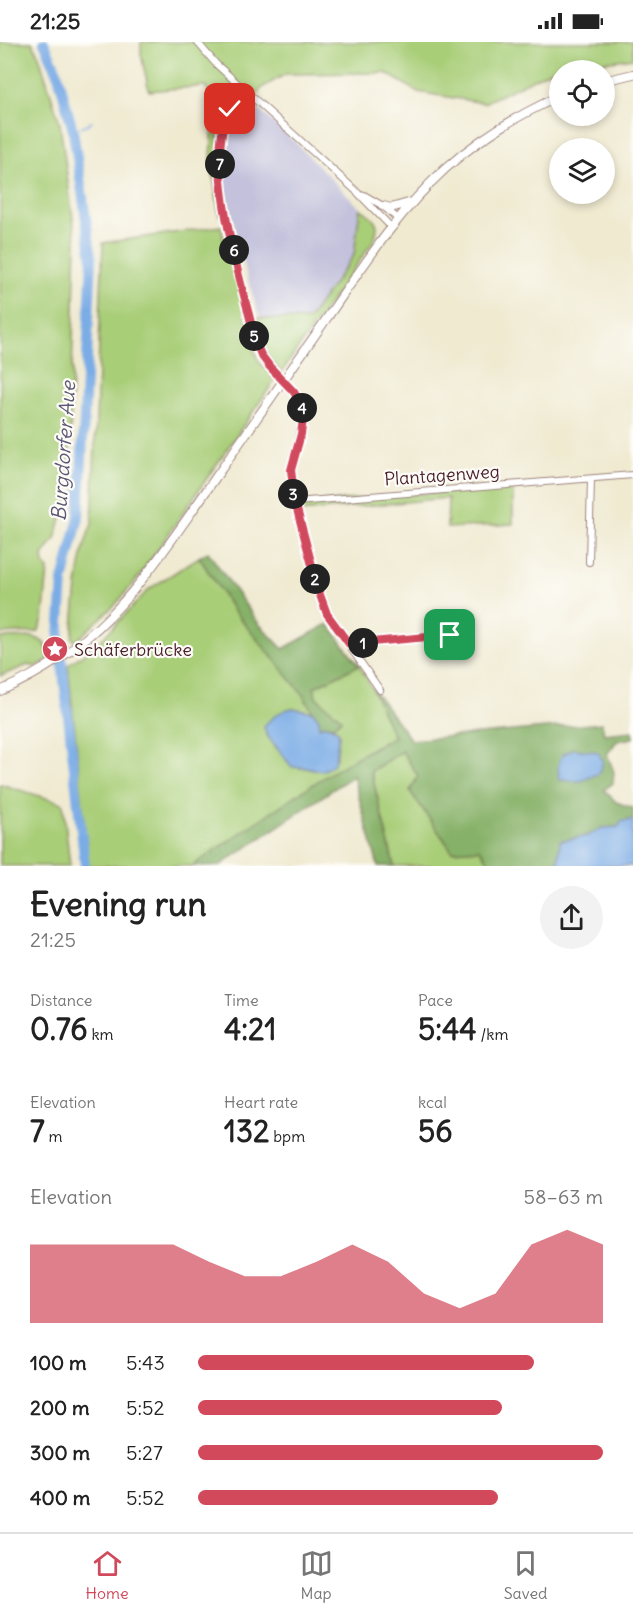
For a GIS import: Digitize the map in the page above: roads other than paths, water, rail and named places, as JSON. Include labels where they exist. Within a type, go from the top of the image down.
[{"type":"main road","points":[[615,78],[633,74]]},
{"type":"main road","points":[[0,691],[44,669],[73,650],[121,606],[159,558],[413,201],[446,168],[476,144],[503,125],[549,102]]},
{"type":"main road","points":[[383,206],[391,208],[413,201]]},
{"type":"street","points":[[197,42],[216,64],[355,190],[392,228]]},
{"type":"street","points":[[246,92],[230,109],[222,128],[220,179],[226,218],[256,343],[261,355],[294,392],[301,405],[303,419],[291,470],[295,502],[320,595],[327,614],[380,690]]},
{"type":"street","points":[[355,190],[383,206],[398,219]]},
{"type":"street","name":"Plantagenweg","points":[[295,502],[633,475]]},
{"type":"street","points":[[589,562],[591,479]]},
{"type":"street","points":[[349,644],[450,635]]},
{"type":"water","points":[[292,708],[313,712],[319,719],[319,727],[329,726],[339,732],[335,760],[331,766],[321,771],[292,767],[266,734],[264,726],[273,717]]},
{"type":"water","points":[[573,749],[598,752],[603,761],[600,773],[581,781],[559,780],[558,766],[562,755]]},
{"type":"water","points":[[633,820],[633,866],[558,866],[560,841],[587,836],[602,828],[618,827],[622,821]]},
{"type":"waterway","name":"Burgdorfer Aue","points":[[44,42],[57,71],[73,131],[92,259],[79,517],[63,581],[59,636],[85,866]]},
{"type":"waterway","points":[[73,131],[92,122]]},
{"type":"place","name":"Schäferbrücke","points":[[55,649]]}]
